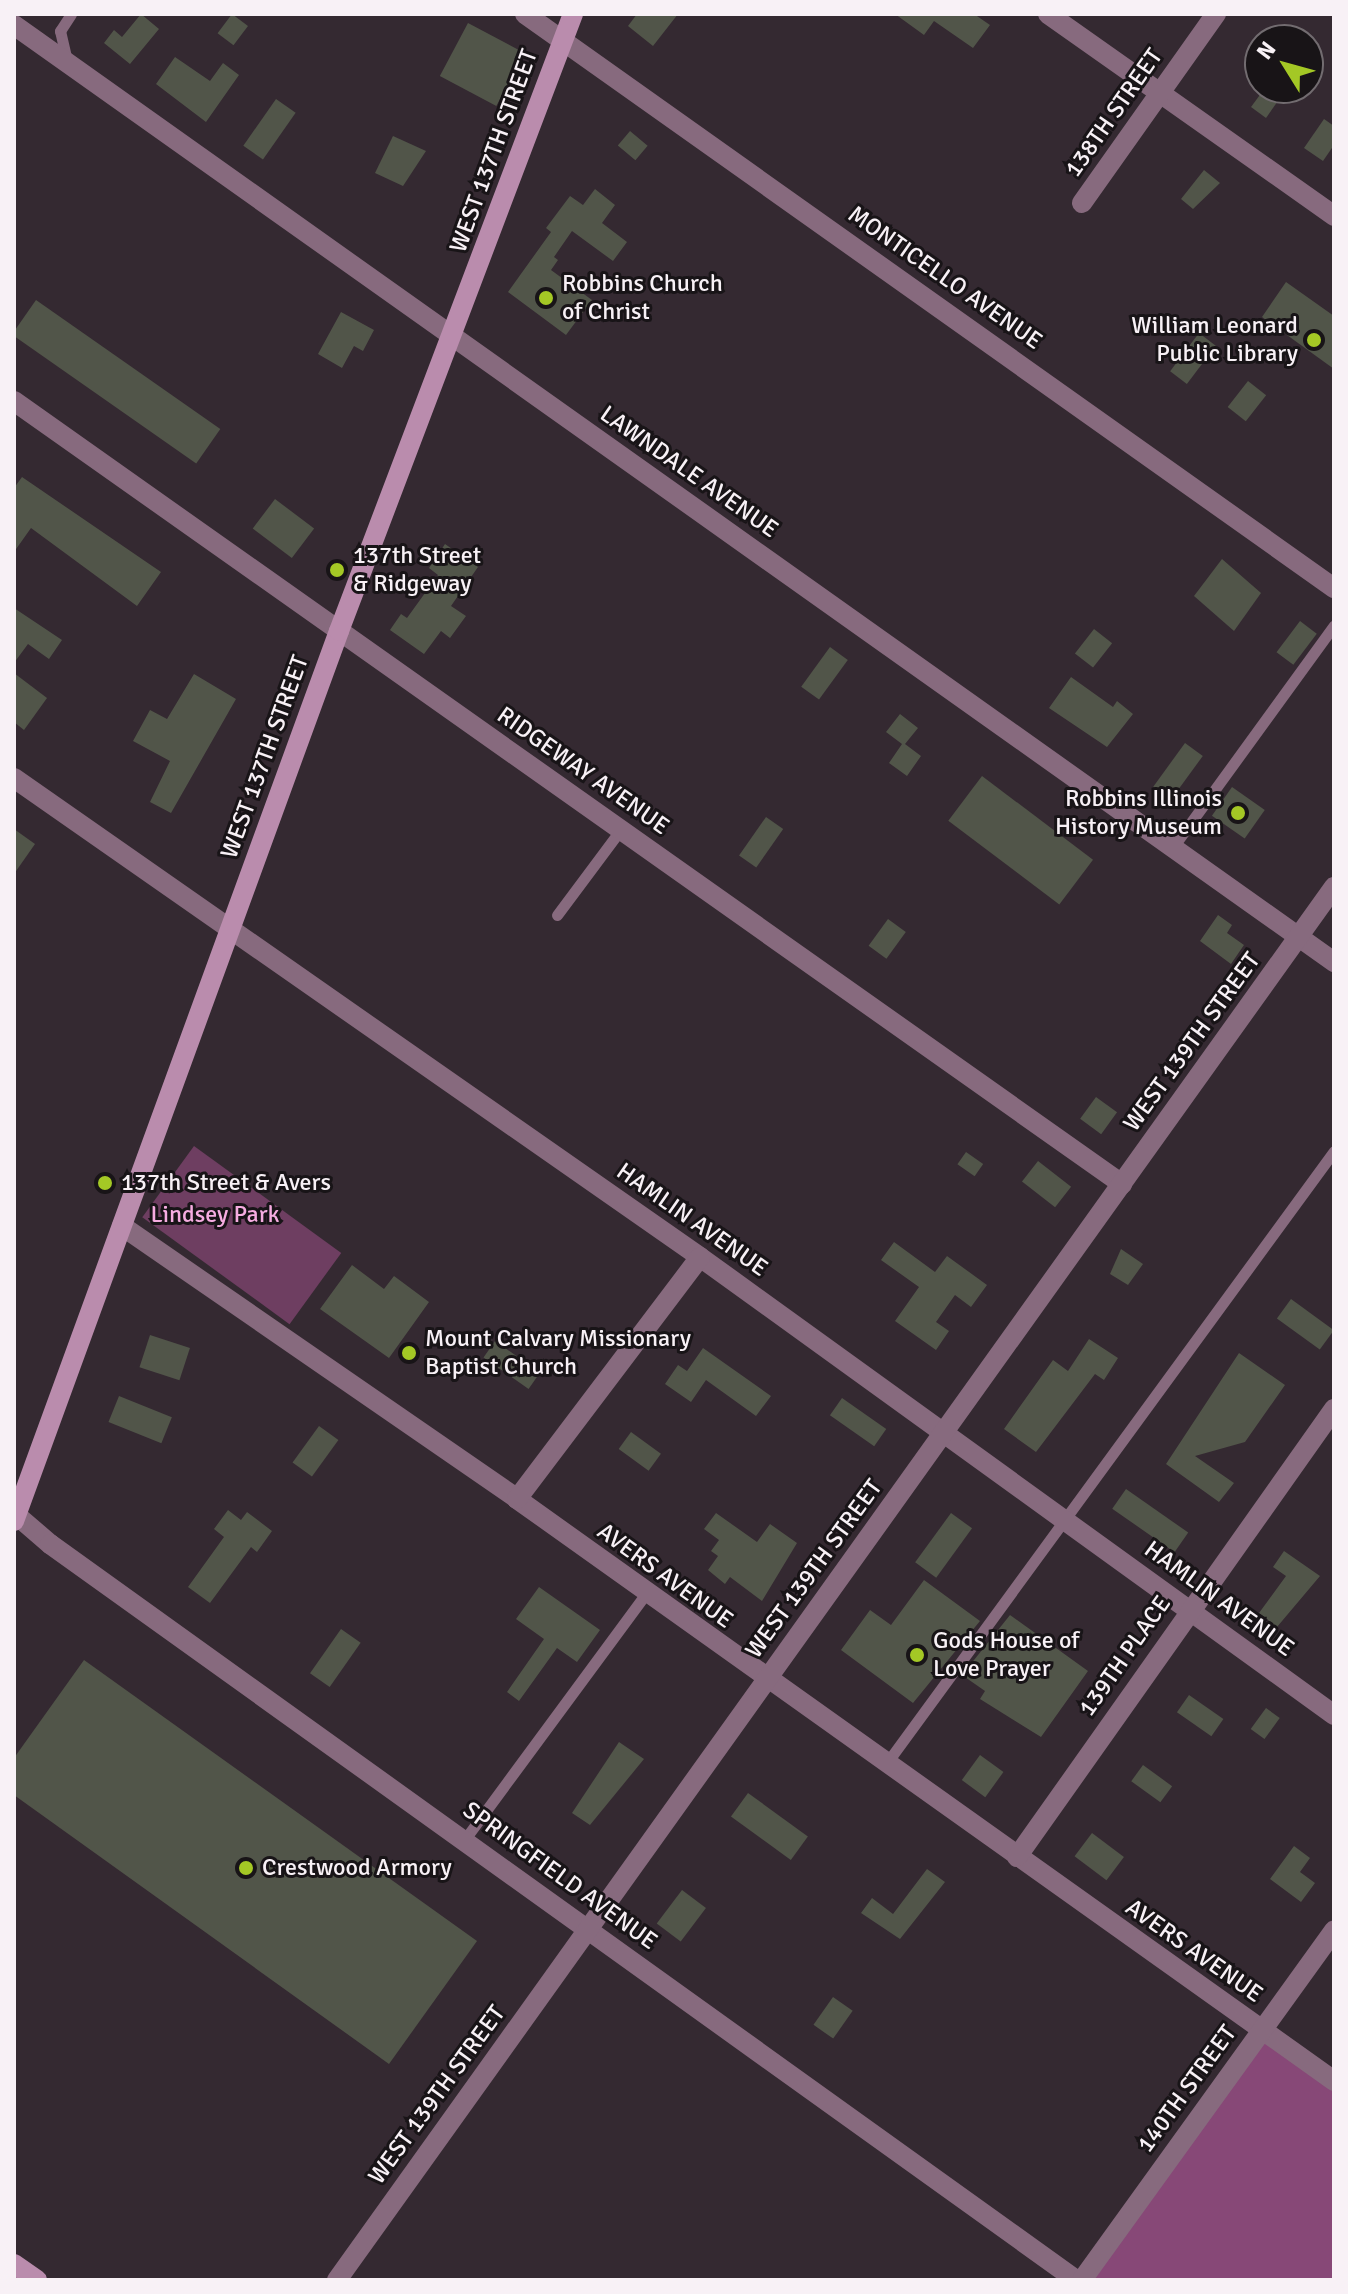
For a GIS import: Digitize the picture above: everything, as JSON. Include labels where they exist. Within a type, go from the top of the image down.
[{"type":"main road","name":"WEST 137TH STREET","points":[[15,1516],[339,631],[573,14]]},
{"type":"main road","points":[[14,2264],[37,2280]]},
{"type":"street","name":"MONTICELLO AVENUE","points":[[525,14],[1334,588]]},
{"type":"street","points":[[1048,14],[1334,216]]},
{"type":"street","name":"138TH STREET","points":[[1082,203],[1216,14]]},
{"type":"street","name":"LAWNDALE AVENUE","points":[[14,25],[1334,962]]},
{"type":"street","name":"RIDGEWAY AVENUE","points":[[14,401],[1122,1184]]},
{"type":"street","name":"HAMLIN AVENUE","points":[[14,778],[700,1257],[945,1431],[1334,1715]]},
{"type":"street","name":"WEST 139TH STREET","points":[[337,2280],[1334,887]]},
{"type":"street","name":"AVERS AVENUE","points":[[122,1226],[517,1499],[645,1595],[1334,2081]]},
{"type":"street","points":[[517,1499],[700,1257]]},
{"type":"street","name":"139TH PLACE","points":[[1017,1857],[1334,1409]]},
{"type":"street","name":"SPRINGFIELD AVENUE","points":[[15,1516],[1076,2280]]},
{"type":"street","name":"140TH STREET","points":[[1082,2280],[1334,1930]]},
{"type":"lane","points":[[67,63],[60,31],[71,14]]},
{"type":"lane","points":[[1173,847],[1334,625]]},
{"type":"lane","points":[[557,915],[621,829]]},
{"type":"lane","points":[[885,1765],[1334,1151]]},
{"type":"lane","points":[[465,1839],[645,1595]]},
{"type":"green space","name":"Lindsey Park","points":[[194,1146],[341,1253],[290,1324],[142,1217]]},
{"type":"shaded area","points":[[1261,2030],[1334,2081],[1334,2280],[1082,2280]]},
{"type":"building","points":[[141,14],[159,29],[130,64],[104,43],[114,30],[122,37]]},
{"type":"building","points":[[232,14],[248,26],[234,45],[218,33]]},
{"type":"building","points":[[637,14],[678,14],[653,46],[628,26]]},
{"type":"building","points":[[895,14],[974,14],[990,25],[973,48],[934,21],[924,35]]},
{"type":"building","points":[[468,23],[525,53],[496,106],[440,76]]},
{"type":"building","points":[[175,57],[210,81],[223,63],[239,75],[206,122],[156,84]]},
{"type":"building","points":[[276,99],[296,113],[263,159],[243,146]]},
{"type":"building","points":[[1253,104],[1276,104],[1266,118],[1251,107]]},
{"type":"building","points":[[1324,119],[1334,126],[1334,145],[1323,161],[1304,148]]},
{"type":"building","points":[[630,131],[648,146],[635,160],[618,146]]},
{"type":"building","points":[[393,136],[426,151],[403,186],[375,173]]},
{"type":"building","points":[[1204,170],[1220,183],[1193,209],[1181,199]]},
{"type":"building","points":[[595,189],[615,205],[602,223],[627,242],[613,261],[572,231],[554,257],[558,260],[551,270],[592,300],[566,335],[508,292],[551,232],[546,228],[570,196],[583,205]]},
{"type":"building","name":"William Leonard Public Library","points":[[1286,282],[1334,316],[1334,369],[1262,317]]},
{"type":"building","points":[[36,300],[220,429],[196,463],[14,336]]},
{"type":"building","points":[[341,312],[374,330],[363,351],[354,346],[342,368],[318,354]]},
{"type":"building","points":[[1199,333],[1216,346],[1187,384],[1170,371]]},
{"type":"building","points":[[1248,381],[1266,395],[1246,421],[1228,407]]},
{"type":"building","points":[[22,477],[161,572],[137,606],[31,528],[14,552],[14,488]]},
{"type":"building","points":[[275,499],[314,528],[292,558],[253,529]]},
{"type":"building","points":[[445,544],[478,567],[451,606],[466,616],[450,638],[441,631],[424,654],[390,630],[401,614],[407,618],[438,575],[429,568]]},
{"type":"building","points":[[1222,559],[1261,593],[1234,631],[1194,596]]},
{"type":"building","points":[[14,608],[62,640],[49,659],[28,644],[14,663]]},
{"type":"building","points":[[1300,621],[1317,634],[1293,665],[1277,652]]},
{"type":"building","points":[[1094,629],[1112,643],[1093,668],[1075,653]]},
{"type":"building","points":[[830,647],[848,660],[819,700],[801,687]]},
{"type":"building","points":[[14,673],[47,698],[24,730],[14,722]]},
{"type":"building","points":[[194,674],[236,699],[171,813],[150,802],[170,761],[133,741],[150,710],[167,719]]},
{"type":"building","points":[[1071,677],[1113,707],[1117,701],[1133,714],[1107,747],[1049,708]]},
{"type":"building","points":[[900,714],[918,728],[905,744],[921,756],[907,776],[889,763],[902,744],[886,732]]},
{"type":"building","points":[[1185,743],[1203,756],[1171,800],[1153,787]]},
{"type":"building","points":[[982,776],[1093,860],[1059,904],[948,821]]},
{"type":"building","name":"Robbins Illinois History Museum","points":[[1232,787],[1265,810],[1245,839],[1212,816]]},
{"type":"building","points":[[766,817],[783,829],[756,868],[739,856]]},
{"type":"building","points":[[14,829],[35,844],[14,874]]},
{"type":"building","points":[[1218,915],[1232,925],[1227,933],[1244,945],[1231,964],[1200,941]]},
{"type":"building","points":[[888,919],[906,932],[886,959],[869,946]]},
{"type":"building","points":[[1096,1097],[1117,1112],[1101,1134],[1080,1119]]},
{"type":"building","points":[[966,1152],[983,1164],[975,1176],[957,1164]]},
{"type":"building","points":[[1038,1161],[1071,1187],[1055,1207],[1022,1181]]},
{"type":"building","points":[[894,1242],[935,1272],[947,1256],[987,1285],[971,1307],[955,1295],[936,1322],[949,1331],[936,1350],[895,1321],[919,1287],[881,1260]]},
{"type":"building","points":[[1121,1249],[1143,1264],[1128,1285],[1110,1274]]},
{"type":"building","points":[[352,1265],[384,1289],[394,1276],[429,1302],[389,1358],[320,1309]]},
{"type":"building","points":[[1291,1299],[1334,1330],[1320,1350],[1277,1318]]},
{"type":"building","points":[[150,1335],[190,1348],[179,1380],[139,1367]]},
{"type":"building","points":[[1089,1339],[1118,1358],[1104,1380],[1095,1374],[1036,1452],[1004,1429],[1053,1360],[1068,1371]]},
{"type":"building","points":[[495,1341],[540,1373],[529,1389],[484,1357]]},
{"type":"building","points":[[703,1348],[771,1396],[756,1416],[706,1380],[691,1402],[665,1384],[678,1365],[687,1371]]},
{"type":"building","points":[[1239,1353],[1285,1385],[1245,1442],[1195,1456],[1234,1483],[1219,1502],[1166,1464]]},
{"type":"building","points":[[119,1396],[172,1417],[161,1443],[109,1422]]},
{"type":"building","points":[[842,1398],[886,1429],[874,1446],[830,1415]]},
{"type":"building","points":[[319,1426],[338,1440],[312,1477],[293,1462]]},
{"type":"building","points":[[631,1432],[661,1454],[649,1471],[619,1449]]},
{"type":"building","points":[[1126,1489],[1188,1533],[1174,1552],[1112,1509]]},
{"type":"building","points":[[228,1510],[241,1520],[247,1512],[272,1531],[257,1552],[251,1547],[210,1603],[188,1587],[224,1537],[214,1529]]},
{"type":"building","points":[[716,1513],[757,1542],[770,1524],[797,1543],[762,1601],[730,1577],[725,1584],[708,1570],[718,1556],[711,1551],[719,1540],[704,1529]]},
{"type":"building","points":[[951,1513],[972,1528],[936,1578],[915,1562]]},
{"type":"building","points":[[1284,1551],[1320,1576],[1277,1627],[1259,1613],[1286,1576],[1273,1567]]},
{"type":"building","points":[[924,1580],[980,1621],[913,1703],[841,1650],[870,1610],[891,1625]]},
{"type":"building","points":[[539,1587],[600,1630],[577,1662],[557,1648],[519,1701],[507,1692],[544,1639],[516,1619]]},
{"type":"building","points":[[1010,1615],[1088,1671],[1041,1737],[980,1699],[985,1691],[962,1675]]},
{"type":"building","points":[[341,1629],[361,1643],[330,1687],[310,1673]]},
{"type":"building","name":"Crestwood Armory","points":[[84,1660],[477,1941],[389,2064],[14,1795],[14,1758]]},
{"type":"building","points":[[1189,1695],[1223,1719],[1211,1736],[1177,1712]]},
{"type":"building","points":[[1266,1708],[1280,1718],[1264,1739],[1251,1729]]},
{"type":"building","points":[[619,1742],[644,1759],[590,1825],[572,1813]]},
{"type":"building","points":[[980,1755],[1003,1772],[985,1797],[962,1780]]},
{"type":"building","points":[[1143,1765],[1172,1786],[1160,1802],[1131,1781]]},
{"type":"building","points":[[748,1793],[808,1836],[791,1860],[731,1816]]},
{"type":"building","points":[[1092,1833],[1124,1857],[1106,1880],[1075,1856]]},
{"type":"building","points":[[1294,1846],[1310,1858],[1300,1872],[1315,1883],[1301,1902],[1270,1879]]},
{"type":"building","points":[[927,1869],[945,1882],[900,1939],[861,1913],[872,1898],[893,1914]]},
{"type":"building","points":[[682,1890],[706,1908],[681,1942],[657,1924]]},
{"type":"building","points":[[833,1997],[853,2011],[833,2039],[813,2025]]},
{"type":"place","name":"Robbins Church of Christ","points":[[546,298]]},
{"type":"place","name":"William Leonard Public Library","points":[[1314,340]]},
{"type":"place","name":"137th Street & Ridgeway","points":[[337,570]]},
{"type":"place","name":"Robbins Illinois History Museum","points":[[1238,813]]},
{"type":"place","name":"137th Street & Avers","points":[[105,1183]]},
{"type":"place","name":"Mount Calvary Missionary Baptist Church","points":[[409,1353]]},
{"type":"place","name":"Gods House of Love Prayer","points":[[917,1655]]},
{"type":"place","name":"Crestwood Armory","points":[[246,1868]]}]
